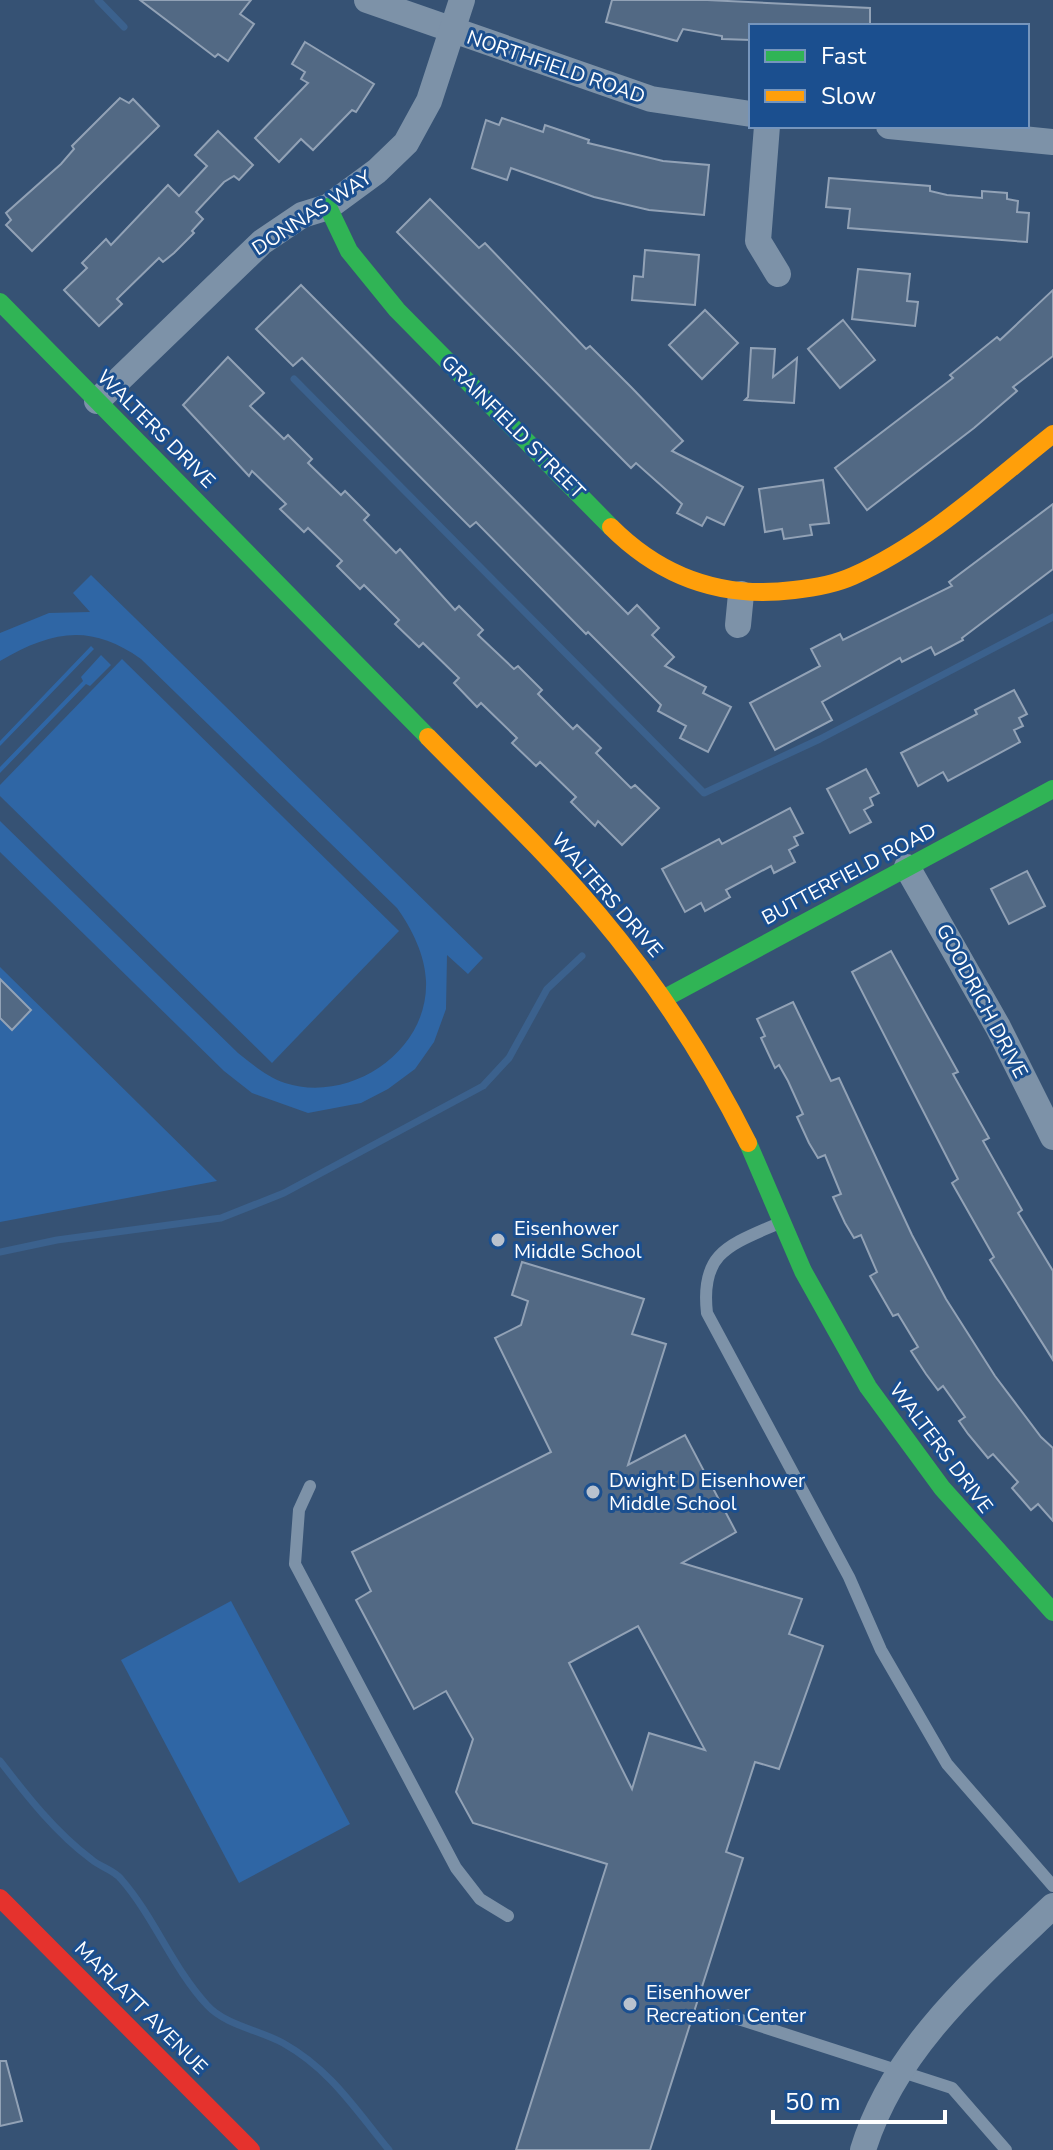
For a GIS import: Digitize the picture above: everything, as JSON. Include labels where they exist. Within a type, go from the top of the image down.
[{"type":"street","name":"NORTHFIELD ROAD","points":[[367,0],[651,99],[749,114]]},
{"type":"street","name":"DONNAS WAY","points":[[97,401],[262,242],[302,215],[328,207],[377,171],[406,143],[429,101],[462,0]]},
{"type":"street","points":[[767,128],[758,241],[778,274]]},
{"type":"street","points":[[910,128],[1053,142]]},
{"type":"street","name":"GRAINFIELD STREET","points":[[328,207],[349,251],[368,278],[630,546],[685,580],[741,594],[812,588],[850,578],[945,519],[1053,434]]},
{"type":"street","name":"WALTERS DRIVE","points":[[4,314],[97,401],[571,883],[637,959],[665,998],[730,1106],[753,1152],[780,1222],[845,1350],[906,1443],[949,1501],[1053,1612]]},
{"type":"street","points":[[738,625],[741,594]]},
{"type":"street","name":"BUTTERFIELD ROAD","points":[[665,998],[1053,789]]},
{"type":"street","name":"GOODRICH DRIVE","points":[[907,867],[998,1027],[1053,1137]]},
{"type":"street","name":"MARLATT AVENUE","points":[[0,1898],[251,2150]]},
{"type":"street","points":[[863,2150],[901,2069],[957,1997],[1053,1906]]},
{"type":"lane","points":[[780,1222],[727,1246],[713,1262],[703,1285],[707,1313],[849,1577],[881,1650],[947,1764],[1053,1886]]},
{"type":"lane","points":[[310,1486],[299,1510],[295,1564],[456,1868],[480,1899],[508,1916]]},
{"type":"lane","points":[[726,2015],[901,2069],[952,2088],[1006,2150]]},
{"type":"shaded area","points":[[91,575],[483,958],[468,974],[447,955],[446,1009],[434,1042],[415,1069],[388,1089],[361,1103],[308,1113],[252,1093],[224,1071],[0,852],[0,821],[238,1053],[278,1080],[310,1088],[359,1079],[400,1050],[414,1030],[423,1007],[425,971],[417,943],[397,908],[141,659],[105,640],[71,635],[37,643],[0,661],[0,633],[49,613],[90,612],[73,593]]},
{"type":"shaded area","points":[[91,646],[94,649],[0,746],[0,741]]},
{"type":"shaded area","points":[[101,655],[111,665],[90,686],[86,684],[0,773],[0,767],[83,681],[81,677]]},
{"type":"shaded area","points":[[122,659],[399,931],[272,1063],[0,796],[0,785]]},
{"type":"shaded area","points":[[0,967],[217,1181],[0,1222]]},
{"type":"shaded area","points":[[231,1601],[350,1824],[239,1883],[121,1660]]},
{"type":"building","points":[[140,0],[251,0],[240,14],[254,24],[228,61],[218,54],[215,57]]},
{"type":"building","points":[[612,0],[707,0],[870,8],[870,24],[749,24],[749,40],[722,39],[722,36],[683,29],[677,41],[606,22]]},
{"type":"building","points":[[305,42],[374,84],[356,112],[352,110],[313,150],[301,139],[279,162],[255,138],[308,83],[301,79],[305,72],[292,64]]},
{"type":"building","points":[[120,98],[129,103],[133,99],[159,126],[32,251],[6,225],[11,220],[6,213],[61,164],[74,149],[72,146]]},
{"type":"building","points":[[502,118],[543,132],[545,125],[589,140],[588,143],[663,161],[709,165],[704,215],[649,210],[594,197],[511,168],[507,180],[472,168],[486,120],[499,125]]},
{"type":"building","points":[[218,131],[253,165],[239,180],[234,176],[224,182],[196,212],[203,219],[192,231],[194,233],[163,262],[159,258],[117,299],[122,304],[99,326],[64,290],[87,268],[82,263],[106,239],[111,245],[168,185],[179,196],[207,166],[195,155]]},
{"type":"building","points":[[829,178],[930,186],[930,191],[947,195],[982,198],[982,191],[1007,193],[1007,199],[1018,201],[1017,212],[1029,213],[1027,242],[848,228],[850,209],[826,207]]},
{"type":"building","points":[[430,199],[479,248],[485,243],[586,349],[590,346],[683,441],[672,451],[743,487],[724,525],[707,517],[702,526],[677,513],[682,504],[636,463],[631,468],[397,232]]},
{"type":"building","points":[[645,250],[699,255],[695,305],[632,300],[634,276],[643,277]]},
{"type":"building","points":[[858,269],[910,274],[907,301],[918,302],[915,326],[852,319]]},
{"type":"building","points":[[301,285],[628,614],[637,605],[659,628],[652,635],[674,657],[665,666],[706,687],[703,693],[731,707],[708,752],[680,738],[686,726],[658,711],[661,705],[588,632],[586,634],[476,522],[470,527],[302,358],[293,366],[256,329]]},
{"type":"building","points":[[1053,290],[1053,356],[1013,387],[1017,391],[974,428],[867,510],[835,468],[953,378],[950,375],[997,337],[1000,340]]},
{"type":"building","points":[[705,310],[738,343],[702,379],[669,345]]},
{"type":"building","points":[[843,320],[875,360],[840,388],[808,349]]},
{"type":"building","points":[[751,348],[775,349],[773,377],[797,358],[794,403],[745,400],[748,397]]},
{"type":"building","points":[[228,357],[264,393],[250,406],[284,439],[288,435],[312,459],[308,463],[341,495],[345,491],[369,515],[364,520],[396,553],[400,549],[455,610],[459,606],[483,630],[478,635],[514,669],[518,666],[542,690],[538,694],[573,729],[577,725],[601,748],[596,753],[631,788],[635,785],[659,808],[622,845],[598,821],[595,826],[571,802],[576,797],[540,762],[536,766],[512,743],[517,738],[481,703],[477,707],[454,683],[459,678],[423,643],[419,647],[395,624],[399,620],[364,585],[360,589],[337,566],[342,561],[308,528],[304,532],[280,509],[286,504],[252,471],[249,476],[183,405]]},
{"type":"building","points":[[823,480],[829,523],[810,525],[812,535],[784,539],[782,529],[765,532],[759,489]]},
{"type":"building","points":[[1053,504],[1053,569],[963,640],[935,655],[931,647],[902,662],[900,658],[822,702],[832,720],[775,750],[750,703],[820,666],[811,649],[840,634],[843,640],[952,586],[949,582]]},
{"type":"building","points":[[1014,690],[1027,714],[1019,718],[1023,726],[1014,730],[1020,742],[948,781],[943,772],[918,786],[901,753],[977,714],[975,710]]},
{"type":"building","points":[[866,769],[879,793],[870,798],[873,805],[864,810],[871,822],[850,833],[827,789]]},
{"type":"building","points":[[790,808],[803,833],[794,837],[798,845],[789,850],[795,862],[774,873],[771,866],[726,890],[730,897],[705,911],[701,903],[685,912],[662,869],[719,839],[722,844]]},
{"type":"building","points":[[1027,871],[1045,906],[1009,924],[991,889]]},
{"type":"building","points":[[891,951],[958,1072],[953,1074],[989,1138],[983,1141],[1022,1210],[1018,1213],[1053,1271],[1053,1360],[990,1260],[994,1257],[952,1183],[958,1179],[852,972]]},
{"type":"building","points":[[0,979],[31,1010],[12,1030],[0,1018]]},
{"type":"building","points":[[793,1002],[831,1081],[839,1078],[912,1235],[946,1299],[995,1376],[1041,1437],[1053,1448],[1053,1521],[1038,1504],[1031,1510],[1012,1488],[1018,1482],[993,1454],[988,1458],[968,1434],[959,1421],[965,1417],[943,1386],[938,1390],[926,1374],[911,1351],[918,1347],[898,1314],[893,1316],[870,1276],[877,1272],[861,1235],[854,1238],[833,1197],[841,1194],[825,1155],[818,1158],[809,1143],[797,1117],[803,1114],[788,1081],[779,1065],[775,1068],[761,1038],[765,1036],[757,1019]]},
{"type":"building","points":[[522,1262],[644,1299],[632,1334],[666,1344],[628,1465],[685,1435],[736,1532],[682,1563],[802,1599],[789,1634],[823,1646],[779,1769],[755,1762],[726,1852],[743,1858],[650,2150],[516,2150],[607,1864],[473,1823],[456,1792],[473,1739],[446,1691],[414,1709],[356,1600],[371,1591],[352,1552],[551,1452],[495,1338],[521,1325],[528,1301],[512,1295]],"holes":[[[638,1626],[705,1750],[649,1733],[632,1789],[569,1663]]]},
{"type":"building","points":[[0,2061],[6,2061],[22,2121],[0,2126]]},
{"type":"waterway","points":[[98,0],[124,27]]},
{"type":"waterway","points":[[294,379],[704,793],[820,739],[1053,617]]},
{"type":"waterway","points":[[0,1252],[57,1240],[221,1218],[284,1193],[483,1086],[509,1058],[547,989],[582,956]]},
{"type":"waterway","points":[[0,1761],[31,1801],[66,1838],[121,1879],[207,2005],[233,2022],[274,2038],[315,2065],[341,2091],[389,2150]]},
{"type":"traffic: fast","points":[[328,207],[349,251],[397,310],[611,527]]},
{"type":"traffic: fast","points":[[0,302],[428,737]]},
{"type":"traffic: fast","points":[[665,998],[1053,789]]},
{"type":"traffic: fast","points":[[748,1143],[803,1271],[868,1387],[942,1488],[1053,1612]]},
{"type":"traffic: slow","points":[[611,527],[651,560],[695,581],[743,591],[768,592],[824,585],[853,576],[907,547],[1053,434]]},
{"type":"traffic: slow","points":[[428,737],[557,868],[620,941],[680,1024],[716,1082],[748,1143]]},
{"type":"traffic: jam","points":[[0,1898],[251,2150]]},
{"type":"place","name":"Eisenhower Middle School","points":[[498,1240]]},
{"type":"place","name":"Dwight D Eisenhower Middle School","points":[[593,1492]]},
{"type":"place","name":"Eisenhower Recreation Center","points":[[630,2004]]}]
